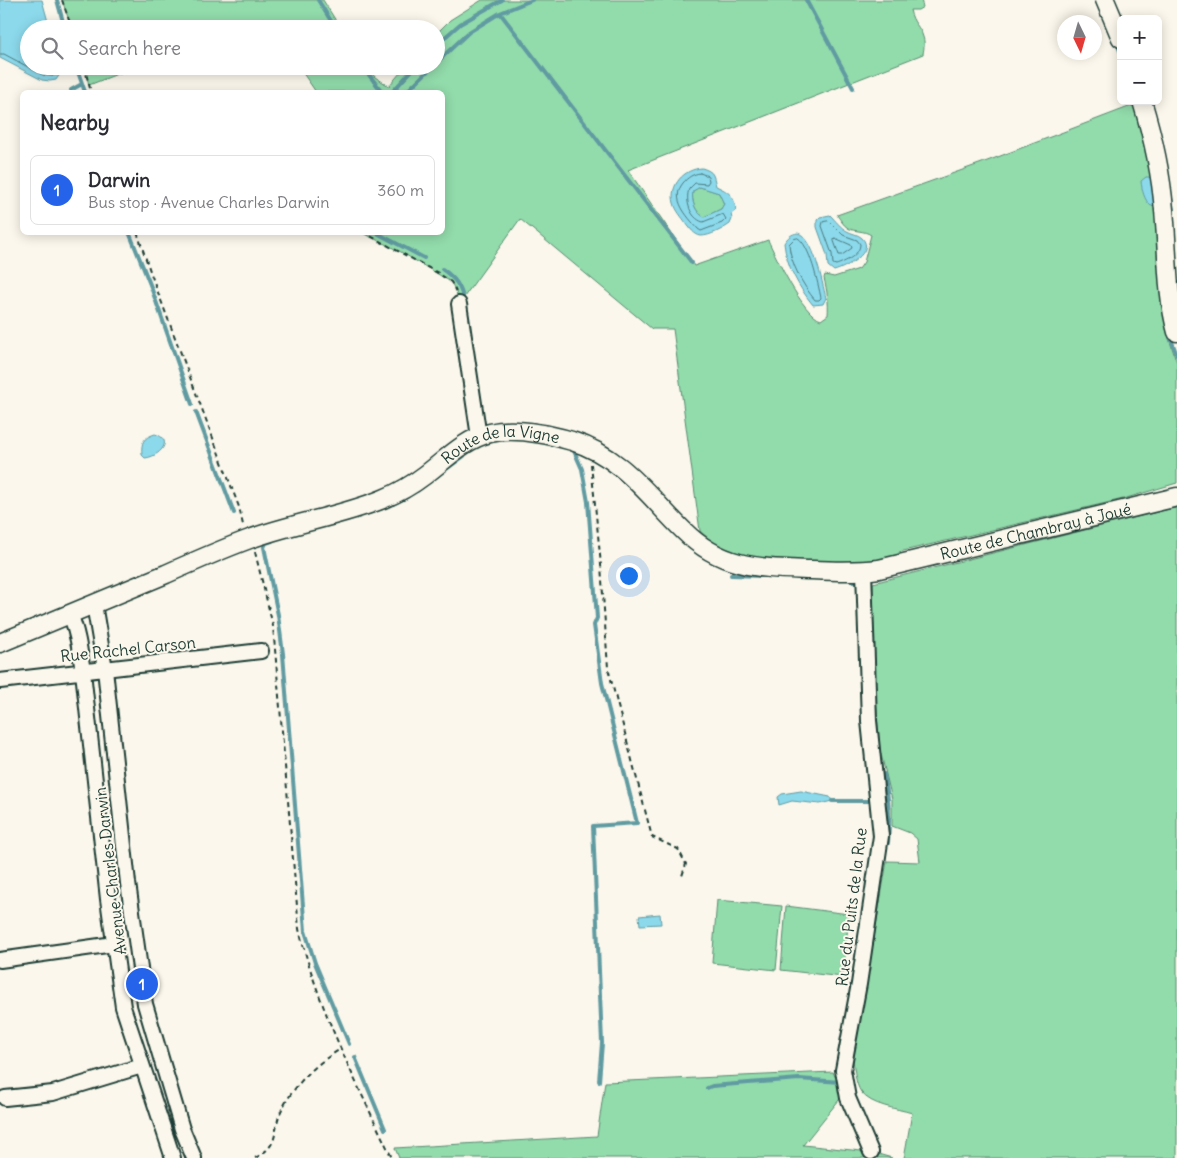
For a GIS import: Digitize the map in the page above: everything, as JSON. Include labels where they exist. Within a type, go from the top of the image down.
[{"type":"street","points":[[1105,0],[1117,28]]},
{"type":"street","points":[[1143,105],[1154,146],[1162,189],[1169,279],[1177,332]]},
{"type":"street","points":[[459,304],[480,437]]},
{"type":"street","name":"Route de la Vigne","points":[[94,604],[249,539],[336,515],[385,498],[409,486],[454,452],[480,437],[490,433],[514,431],[551,437],[589,447],[604,454],[619,465],[702,547],[741,565],[776,569],[864,571],[894,566]]},
{"type":"street","name":"Route de Chambray à Joué","points":[[894,566],[1177,497]]},
{"type":"street","name":"Rue du Puits de la Rue","points":[[864,571],[869,721],[881,836],[860,984],[843,1070],[848,1098],[871,1152]]},
{"type":"street","points":[[0,643],[94,604]]},
{"type":"street","name":"Avenue Charles Darwin","points":[[94,604],[105,669],[128,883],[145,1004],[182,1129],[194,1158]]},
{"type":"street","name":"Avenue Charles Darwin","points":[[70,614],[77,635],[83,672],[108,899],[123,1007],[173,1158]]},
{"type":"street","name":"Rue Rachel Carson","points":[[0,681],[260,652]]},
{"type":"street","points":[[0,960],[114,944]]},
{"type":"street","points":[[5,1098],[53,1093],[142,1066]]},
{"type":"path","points":[[62,0],[69,20]]},
{"type":"path","points":[[86,75],[90,90]]},
{"type":"path","points":[[138,235],[239,507],[243,527],[257,556],[273,626],[298,929],[307,962],[341,1049],[392,1158]]},
{"type":"path","points":[[369,235],[451,282],[459,304]]},
{"type":"path","points":[[589,447],[601,565],[608,668],[652,837],[678,849],[686,864],[681,879]]},
{"type":"path","points":[[255,1158],[269,1149],[274,1140],[277,1119],[282,1108],[302,1081],[312,1069],[341,1049]]},
{"type":"green space","points":[[62,0],[323,0],[335,20],[265,20],[264,18],[259,20],[69,20]]},
{"type":"green space","points":[[482,0],[921,0],[923,7],[918,10],[910,10],[924,39],[923,54],[628,170],[694,266],[768,240],[798,297],[814,316],[821,320],[828,315],[825,275],[834,277],[859,269],[864,262],[871,235],[848,228],[837,215],[982,163],[1134,105],[1154,190],[1166,329],[1177,363],[1177,483],[1123,499],[899,552],[901,557],[868,564],[749,558],[728,552],[700,531],[673,329],[652,329],[520,219],[459,304],[451,282],[401,252],[367,235],[445,235],[445,90],[315,90],[304,75],[373,75],[389,86],[398,75],[445,75],[445,25]]},
{"type":"green space","points":[[86,75],[115,75],[89,85]]},
{"type":"green space","points":[[700,187],[719,193],[724,204],[721,209],[704,217],[698,212],[693,202],[693,191]]},
{"type":"green space","points":[[1177,508],[1177,1158],[904,1158],[912,1113],[884,1106],[865,1097],[858,1085],[853,1061],[887,861],[920,862],[917,839],[910,833],[892,826],[892,799],[880,750],[874,675],[873,583]]},
{"type":"green space","points":[[717,900],[782,906],[776,970],[712,963]]},
{"type":"green space","points":[[786,906],[849,914],[843,977],[781,970]]},
{"type":"green space","points":[[833,1072],[843,1095],[803,1145],[871,1152],[892,1158],[399,1158],[395,1148],[597,1136],[605,1082]]},
{"type":"water","points":[[0,0],[42,0],[48,20],[20,20],[20,68],[0,58]]},
{"type":"water","points":[[32,75],[59,75],[56,80],[42,80]]},
{"type":"water","points":[[702,168],[711,172],[716,186],[728,192],[732,197],[736,210],[731,214],[730,224],[705,236],[694,233],[679,214],[674,203],[674,190],[679,179],[695,169]],"holes":[[[700,187],[719,193],[724,204],[721,209],[704,217],[701,215],[694,206],[693,191]]]},
{"type":"water","points":[[1146,177],[1151,179],[1154,205],[1151,206],[1145,198],[1142,188],[1141,181]]},
{"type":"water","points":[[830,215],[843,228],[862,238],[865,243],[865,249],[857,259],[845,267],[834,271],[828,266],[827,255],[817,227],[817,220],[820,217]]},
{"type":"water","points":[[798,233],[809,243],[813,252],[826,298],[823,304],[813,305],[798,284],[787,260],[784,243],[790,236]]},
{"type":"water","points":[[155,434],[164,440],[163,448],[155,455],[145,458],[142,455],[142,447],[145,439]]},
{"type":"water","points":[[801,791],[830,797],[832,801],[820,804],[792,801],[779,805],[778,797],[782,794]]},
{"type":"water","points":[[660,914],[661,924],[640,925],[639,916]]},
{"type":"waterway","points":[[57,0],[63,20]]},
{"type":"waterway","points":[[318,0],[330,20]]},
{"type":"waterway","points":[[445,37],[460,24],[502,0]]},
{"type":"waterway","points":[[445,55],[469,32],[500,13],[532,0]]},
{"type":"waterway","points":[[806,0],[853,88]]},
{"type":"waterway","points":[[500,13],[692,263]]},
{"type":"waterway","points":[[79,75],[84,90]]},
{"type":"waterway","points":[[369,75],[380,89]]},
{"type":"waterway","points":[[394,90],[408,75]]},
{"type":"waterway","points":[[408,90],[424,75]]},
{"type":"waterway","points":[[71,90],[82,84]]},
{"type":"waterway","points":[[1166,164],[1173,211]]},
{"type":"waterway","points":[[130,235],[151,287],[192,404]]},
{"type":"waterway","points":[[381,235],[424,258]]},
{"type":"waterway","points":[[442,269],[457,283],[464,302]]},
{"type":"waterway","points":[[1170,337],[1177,355]]},
{"type":"waterway","points":[[196,412],[234,513]]},
{"type":"waterway","points":[[574,451],[582,469],[588,502],[597,618],[594,625],[602,683],[637,823],[593,826],[602,1043],[599,1081]]},
{"type":"waterway","points":[[417,491],[464,456]]},
{"type":"waterway","points":[[393,504],[407,497]]},
{"type":"waterway","points":[[272,541],[266,543],[264,547],[278,615],[283,654],[305,931],[315,963],[349,1044]]},
{"type":"waterway","points":[[731,575],[764,576]]},
{"type":"waterway","points":[[848,579],[858,584],[859,588]]},
{"type":"waterway","points":[[884,774],[889,808],[888,843]]},
{"type":"waterway","points":[[832,801],[874,801]]},
{"type":"waterway","points":[[355,1057],[385,1129]]},
{"type":"waterway","points":[[707,1088],[712,1086],[799,1079],[841,1082]]},
{"type":"place","name":"Darwin","points":[[142,984]]}]
